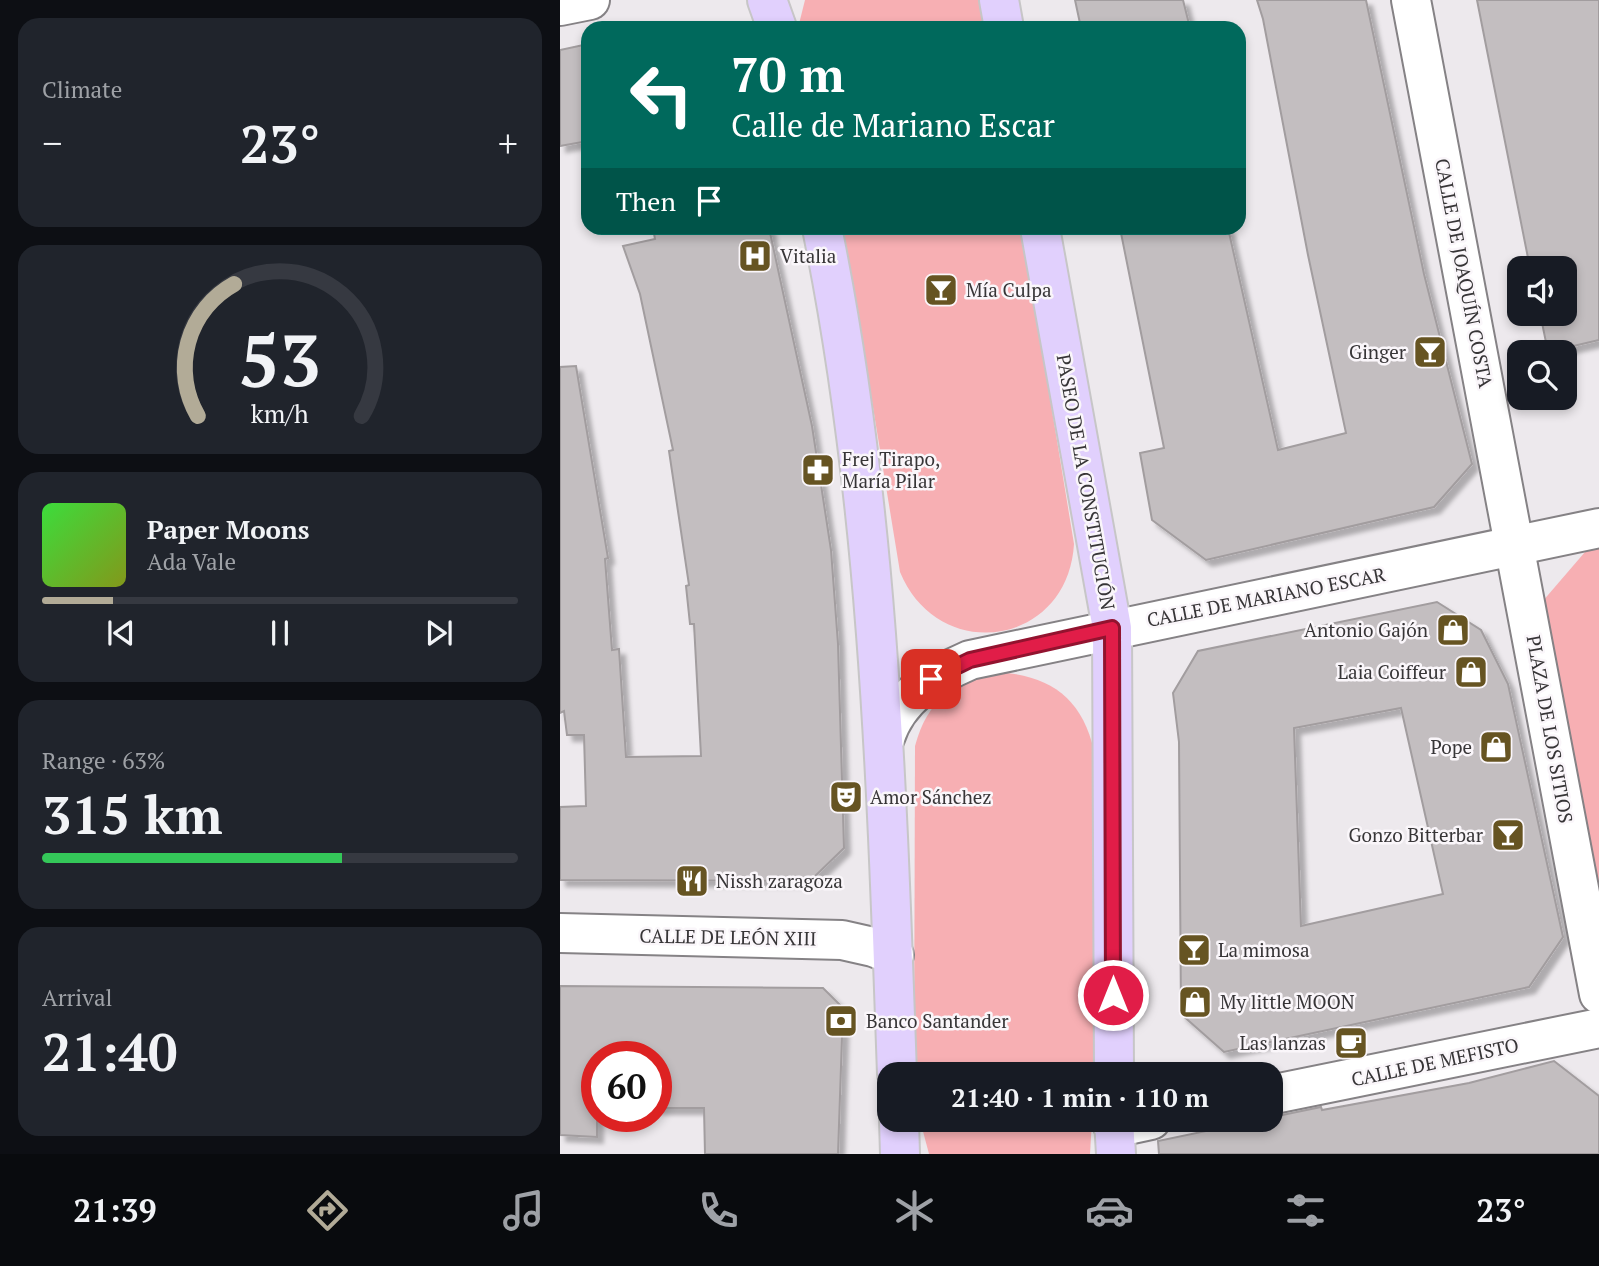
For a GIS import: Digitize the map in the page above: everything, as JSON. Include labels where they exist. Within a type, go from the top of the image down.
[{"type":"main road","points":[[767,0],[774,21]]},
{"type":"main road","points":[[999,0],[1003,21]]},
{"type":"main road","points":[[823,235],[867,523],[885,738],[897,1062]]},
{"type":"main road","name":"PASEO DE LA CONSTITUCIÓN","points":[[1041,235],[1112,628],[1114,1062]]},
{"type":"main road","points":[[899,1132],[900,1154]]},
{"type":"street","points":[[560,6],[590,0]]},
{"type":"street","name":"CALLE DE JOAQUÍN COSTA","points":[[1411,0],[1517,546]]},
{"type":"street","points":[[1517,546],[1599,528]]},
{"type":"street","name":"CALLE DE MARIANO ESCAR","points":[[885,738],[896,714],[907,699],[943,671],[970,660],[1112,628],[1517,546]]},
{"type":"street","name":"PLAZA DE LOS SITIOS","points":[[1517,546],[1599,994]]},
{"type":"street","name":"CALLE DE LEÓN XIII","points":[[560,933],[842,940],[894,955]]},
{"type":"street","name":"CALLE DE MEFISTO","points":[[1283,1093],[1599,1028]]},
{"type":"shaded area","points":[[805,0],[984,0],[987,21],[800,21]]},
{"type":"shaded area","points":[[838,235],[1023,235],[1074,544],[1066,578],[1050,605],[1027,622],[999,632],[971,631],[943,622],[918,602],[900,572],[871,395]]},
{"type":"shaded area","points":[[1599,547],[1599,907],[1542,602],[1585,552]]},
{"type":"shaded area","points":[[996,672],[1032,678],[1047,684],[1072,703],[1089,732],[1094,751],[1093,1062],[914,1062],[915,746],[920,730],[934,705],[954,689]]},
{"type":"shaded area","points":[[923,1132],[1091,1132],[1090,1154],[929,1154]]},
{"type":"building","points":[[1075,0],[1183,0],[1188,21],[1080,21]]},
{"type":"building","points":[[1257,0],[1366,0],[1424,274],[1472,464],[1434,507],[1206,560],[1152,520],[1140,453],[1164,448],[1121,235],[1230,235],[1278,450],[1346,433],[1308,255],[1263,19]]},
{"type":"building","points":[[1477,0],[1599,0],[1599,340],[1577,345],[1577,340],[1546,340],[1543,326],[1577,326],[1577,256],[1528,256]]},
{"type":"building","points":[[581,46],[581,142],[560,146],[560,50]]},
{"type":"building","points":[[654,235],[771,235],[812,426],[831,550],[838,644],[844,848],[810,881],[560,880],[560,807],[586,806],[584,735],[567,735],[564,711],[560,713],[560,367],[576,366],[608,558],[605,559],[612,650],[619,649],[626,757],[701,756],[694,624],[690,624],[686,586],[689,585],[669,451],[673,450],[640,294],[623,246],[655,239]]},
{"type":"building","points":[[1437,602],[1481,630],[1508,684],[1563,937],[1529,987],[1224,1052],[1181,1014],[1179,742],[1173,693],[1198,651]],"holes":[[[1401,708],[1443,894],[1301,926],[1294,728]]]},
{"type":"building","points":[[560,986],[823,988],[843,1008],[838,1154],[705,1154],[704,1108],[672,1108],[672,1041],[581,1041],[581,1132],[597,1132],[597,1137],[560,1135]]},
{"type":"building","points":[[1554,1061],[1599,1096],[1599,1154],[1159,1154],[1158,1141],[1201,1132],[1283,1132],[1283,1115],[1469,1083]]},
{"type":"place","name":"Vitalia","points":[[755,256]]},
{"type":"place","name":"Mía Culpa","points":[[941,290]]},
{"type":"place","name":"Ginger","points":[[1430,352]]},
{"type":"place","name":"Frej Tirapo, María Pilar","points":[[818,470]]},
{"type":"place","name":"Antonio Gajón","points":[[1453,630]]},
{"type":"place","name":"Laia Coiffeur","points":[[1471,672]]},
{"type":"place","name":"Pope","points":[[1496,747]]},
{"type":"place","name":"Amor Sánchez","points":[[846,797]]},
{"type":"place","name":"Gonzo Bitterbar","points":[[1508,835]]},
{"type":"place","name":"Nissh zaragoza","points":[[692,881]]},
{"type":"place","name":"La mimosa","points":[[1194,950]]},
{"type":"place","name":"My little MOON","points":[[1195,1002]]},
{"type":"place","name":"Banco Santander","points":[[841,1021]]},
{"type":"place","name":"Las lanzas","points":[[1351,1043]]},
{"type":"route","points":[[931,679],[970,660],[1112,628],[1113,995]]}]
